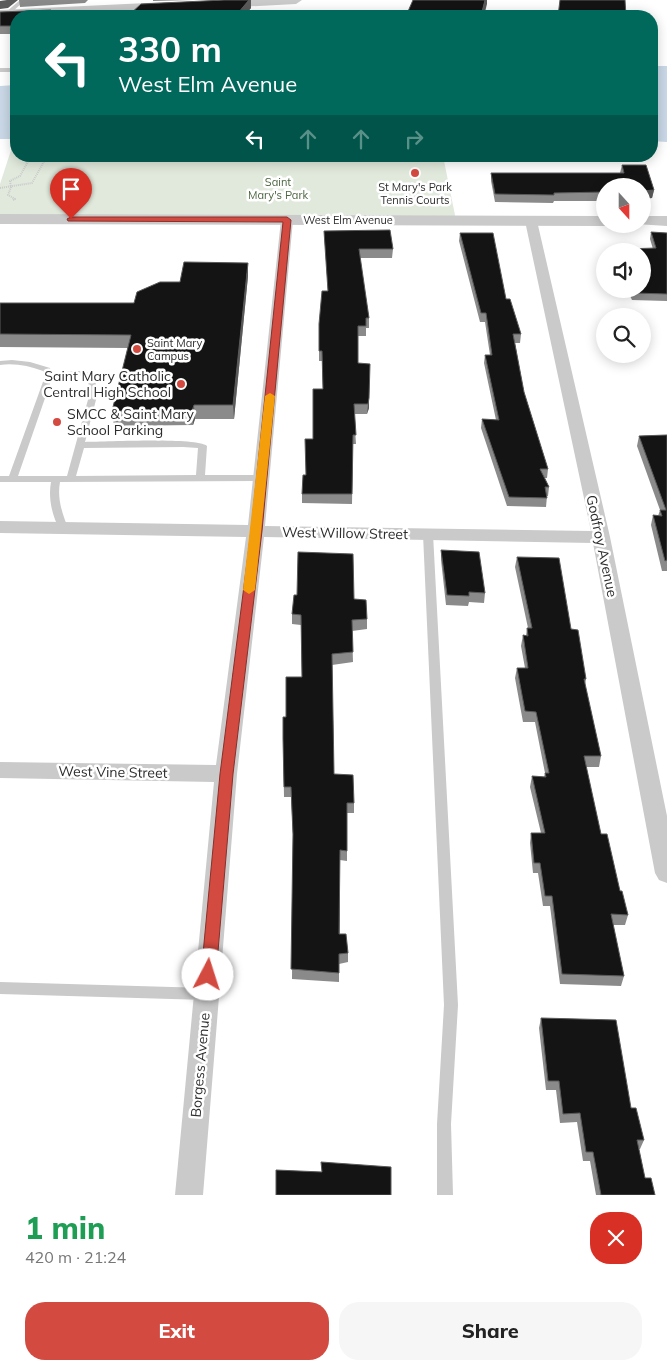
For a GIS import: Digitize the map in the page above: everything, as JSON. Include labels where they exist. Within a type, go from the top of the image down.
[{"type":"street","points":[[206,4],[296,0]]},
{"type":"street","points":[[56,10],[135,4],[178,6]]},
{"type":"street","name":"West Elm Avenue","points":[[0,219],[596,221]]},
{"type":"street","name":"Borgess Avenue","points":[[189,1195],[226,774],[262,478],[287,220]]},
{"type":"street","name":"Godfroy Avenue","points":[[531,221],[601,537],[667,873]]},
{"type":"street","points":[[651,221],[667,221]]},
{"type":"street","name":"West Willow Street","points":[[0,527],[601,537]]},
{"type":"street","name":"West Vine Street","points":[[0,770],[226,774]]},
{"type":"lane","points":[[4,14],[23,0]]},
{"type":"lane","points":[[0,364],[11,361],[27,363],[47,370],[47,376],[13,479]]},
{"type":"lane","points":[[47,376],[79,373],[92,376],[93,396],[71,479]]},
{"type":"lane","points":[[80,445],[183,444],[203,446],[200,478]]},
{"type":"lane","points":[[0,479],[262,478]]},
{"type":"lane","points":[[56,479],[53,491],[55,506],[63,528]]},
{"type":"lane","points":[[428,534],[452,1005],[444,1124],[445,1195]]},
{"type":"lane","points":[[0,988],[207,994]]},
{"type":"path","points":[[10,185],[10,181],[20,176],[28,162]]},
{"type":"path","points":[[0,188],[10,185],[24,186],[32,183],[44,162]]},
{"type":"green space","name":"Saint Mary's Park","points":[[10,153],[10,162],[444,162],[456,220],[0,219],[0,184]]},
{"type":"water","points":[[658,66],[667,66],[667,142],[658,141]]},
{"type":"water","points":[[10,85],[10,139],[0,139],[0,86]]},
{"type":"building","points":[[249,0],[241,10],[134,10],[141,4]]},
{"type":"building","points":[[413,0],[485,0],[482,10],[409,10]]},
{"type":"building","points":[[560,0],[625,0],[626,10],[559,10]]},
{"type":"building","points":[[0,12],[10,12],[10,26],[0,26]]},
{"type":"building","points":[[622,165],[646,165],[650,178],[596,178],[596,192],[554,193],[554,195],[495,194],[491,173],[624,173]]},
{"type":"building","points":[[390,230],[393,249],[359,249],[369,318],[366,318],[366,326],[358,326],[358,363],[370,364],[368,404],[354,404],[356,435],[353,435],[352,494],[302,494],[303,475],[306,475],[305,439],[313,439],[313,389],[323,389],[322,351],[319,351],[319,324],[322,291],[328,291],[324,231]]},
{"type":"building","points":[[651,232],[667,233],[667,294],[651,294],[651,248],[656,248]]},
{"type":"building","points":[[460,233],[493,233],[506,299],[510,299],[521,334],[513,334],[524,392],[548,469],[540,469],[549,487],[545,487],[547,498],[509,497],[482,419],[499,420],[485,355],[492,355],[486,313],[481,313]]},
{"type":"building","name":"Saint Mary Catholic Central High School","points":[[184,262],[248,263],[233,405],[194,405],[192,411],[112,411],[131,335],[0,334],[0,303],[134,303],[137,292],[160,282],[180,282]]},
{"type":"building","points":[[667,435],[667,560],[665,561],[653,515],[662,516],[660,510],[666,510],[639,436]]},
{"type":"building","points":[[441,550],[479,552],[485,593],[469,592],[469,596],[447,595]]},
{"type":"building","points":[[298,552],[353,554],[354,599],[366,600],[367,619],[352,620],[353,652],[332,654],[334,774],[353,775],[354,803],[347,803],[347,851],[340,850],[339,934],[346,934],[348,953],[339,954],[339,973],[291,969],[293,834],[291,787],[284,787],[283,717],[286,717],[286,677],[302,677],[301,615],[292,614],[294,595],[297,595]]},
{"type":"building","points":[[517,557],[559,558],[571,629],[578,630],[586,679],[584,679],[601,756],[584,756],[601,834],[607,834],[620,891],[622,891],[628,915],[611,914],[624,976],[562,974],[552,896],[545,896],[540,863],[534,863],[531,833],[545,833],[532,776],[546,777],[545,773],[549,773],[536,712],[525,711],[517,668],[528,668],[523,635],[528,636],[527,628],[532,628]]},
{"type":"building","points":[[541,1018],[616,1020],[631,1108],[636,1108],[644,1140],[637,1140],[645,1178],[651,1178],[655,1195],[601,1195],[593,1152],[586,1152],[580,1113],[563,1114],[559,1081],[548,1081]]},
{"type":"building","points":[[321,1162],[391,1167],[391,1195],[276,1195],[276,1170],[322,1172]]},
{"type":"slow traffic","points":[[249,590],[270,396]]},
{"type":"place","name":"St Mary's Park Tennis Courts","points":[[415,173]]},
{"type":"place","name":"Saint Mary Campus","points":[[137,349]]},
{"type":"place","name":"Saint Mary Catholic Central High School","points":[[181,384]]},
{"type":"place","name":"SMCC & Saint Mary School Parking","points":[[57,422]]},
{"type":"route","points":[[71,219],[287,220],[256,531],[226,774],[208,975]]}]
